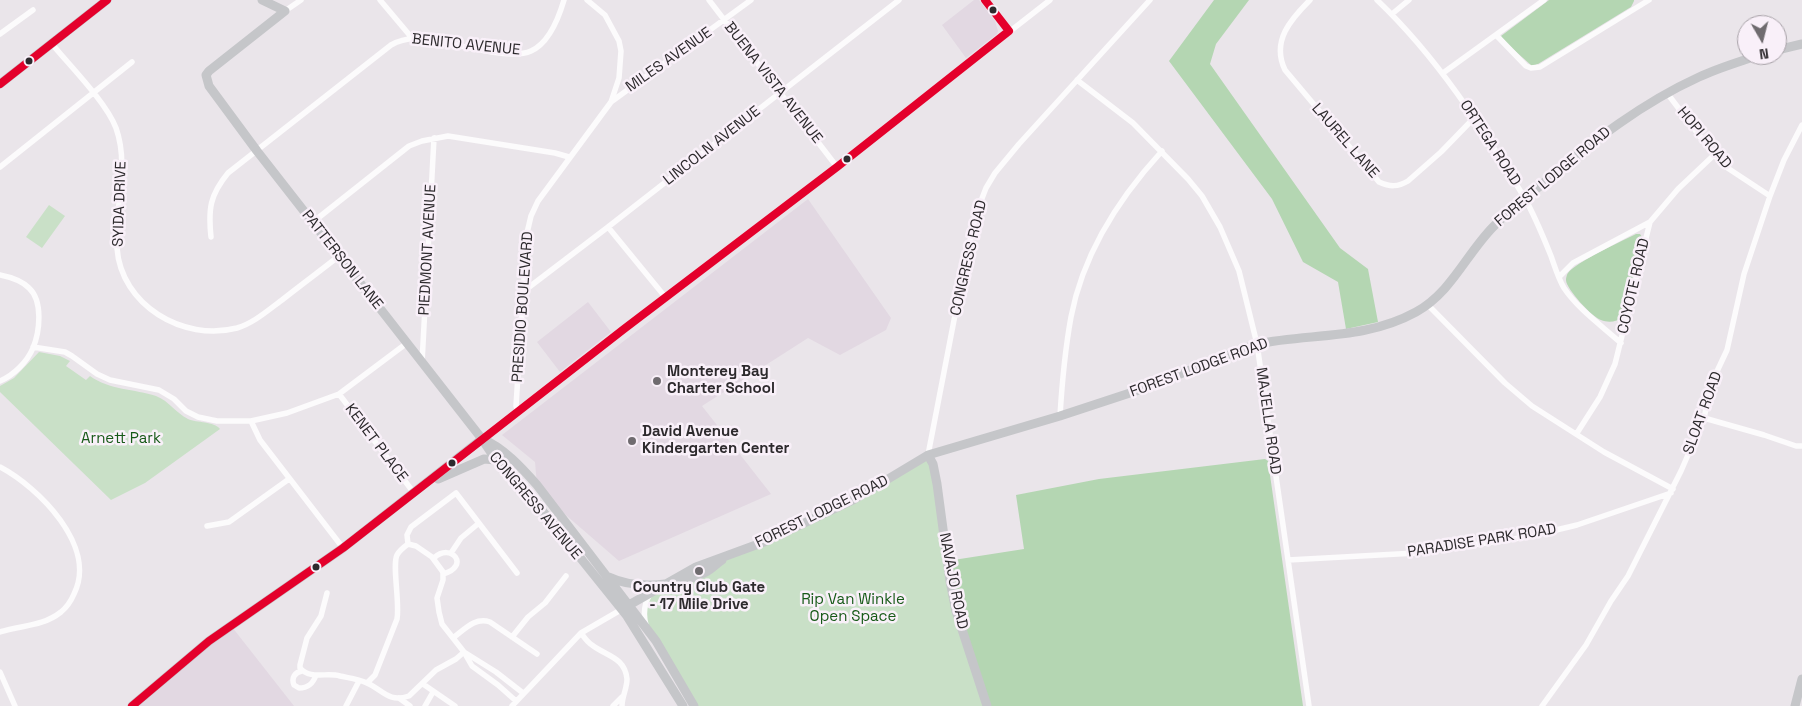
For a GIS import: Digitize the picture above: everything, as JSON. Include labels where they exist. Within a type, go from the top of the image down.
[{"type":"main road","points":[[0,84],[107,0]]},
{"type":"street","points":[[262,0],[285,11],[301,0]]},
{"type":"street","points":[[380,0],[412,38]]},
{"type":"street","name":"BENITO AVENUE","points":[[210,237],[210,208],[213,196],[228,173],[376,55],[398,41],[412,38],[429,39],[483,50],[516,54],[524,53],[537,47],[546,38],[553,27],[564,0]]},
{"type":"street","name":"PRESIDIO BOULEVARD","points":[[518,412],[516,406],[527,233],[531,216],[538,201],[610,102],[619,78],[621,50],[619,41],[605,16],[587,0]]},
{"type":"street","name":"BUENA VISTA AVENUE","points":[[709,0],[837,167]]},
{"type":"street","name":"MILES AVENUE","points":[[610,102],[751,0]]},
{"type":"street","name":"LINCOLN AVENUE","points":[[524,291],[899,0]]},
{"type":"street","points":[[985,0],[1009,31]]},
{"type":"street","points":[[132,706],[209,641],[343,548],[837,167],[1050,0]]},
{"type":"street","name":"CONGRESS ROAD","points":[[928,455],[966,258],[980,201],[990,180],[1005,160],[1150,0]]},
{"type":"street","name":"LAUREL LANE","points":[[1310,0],[1287,26],[1283,35],[1280,54],[1281,63],[1379,182],[1392,186],[1403,185],[1408,182],[1474,118]]},
{"type":"street","name":"ORTEGA ROAD","points":[[1377,0],[1392,14],[1443,73],[1474,118],[1525,198],[1539,227],[1558,277],[1571,298],[1621,343]]},
{"type":"street","points":[[1392,14],[1409,0]]},
{"type":"street","points":[[1443,73],[1544,0]]},
{"type":"street","points":[[1496,35],[1526,66],[1540,67],[1644,1]]},
{"type":"street","points":[[0,34],[33,10]]},
{"type":"street","name":"PATTERSON LANE","points":[[285,11],[209,70],[206,78],[209,86],[257,151],[482,440]]},
{"type":"street","name":"SYIDA DRIVE","points":[[52,44],[111,116],[119,138],[121,152],[117,248],[122,270],[130,286],[144,304],[162,318],[185,327],[198,329],[237,328],[264,313],[339,256]]},
{"type":"street","points":[[1787,48],[1802,44]]},
{"type":"street","points":[[0,167],[132,62]]},
{"type":"street","name":"FOREST LODGE ROAD","points":[[514,704],[581,633],[671,582],[683,573],[764,542],[853,500],[928,455],[1060,416],[1139,390],[1257,344],[1363,332],[1400,319],[1428,305],[1445,290],[1490,230],[1525,198],[1606,132],[1667,93],[1701,76],[1737,63]]},
{"type":"street","name":"MAJELLA ROAD","points":[[1077,80],[1133,123],[1162,151],[1202,196],[1220,227],[1239,270],[1257,344],[1309,706]]},
{"type":"street","name":"HOPI ROAD","points":[[1667,93],[1714,155],[1726,167],[1770,196]]},
{"type":"street","name":"SLOAT ROAD","points":[[1542,706],[1586,645],[1628,576],[1672,491],[1704,418],[1712,382],[1727,350],[1744,274],[1770,196],[1784,160],[1802,126]]},
{"type":"street","points":[[313,222],[409,146],[434,138],[448,136],[569,158]]},
{"type":"street","name":"PIEDMONT AVENUE","points":[[422,363],[434,138]]},
{"type":"street","points":[[1060,416],[1070,324],[1084,272],[1101,234],[1118,205],[1162,151]]},
{"type":"street","name":"COYOTE ROAD","points":[[1577,433],[1610,379],[1621,343],[1650,222],[1678,189],[1714,155]]},
{"type":"street","points":[[1558,277],[1573,264],[1650,222]]},
{"type":"street","points":[[608,227],[666,298]]},
{"type":"street","points":[[0,275],[29,287],[36,297],[38,318],[34,347],[19,367],[0,380]]},
{"type":"street","points":[[1428,305],[1519,395],[1538,410],[1577,433],[1604,452],[1672,491]]},
{"type":"street","points":[[34,347],[65,352],[97,374],[110,380],[159,390],[174,399],[186,411],[198,417],[217,421],[251,421],[287,413],[339,394],[406,343]]},
{"type":"street","name":"KENET PLACE","points":[[339,394],[414,493]]},
{"type":"street","points":[[1704,418],[1764,434],[1796,446],[1802,446]]},
{"type":"street","points":[[251,421],[260,440],[343,548]]},
{"type":"street","name":"CONGRESS AVENUE","points":[[482,440],[496,460],[525,489],[625,608],[650,632],[694,706]]},
{"type":"street","name":"CONGRESS AVENUE","points":[[482,440],[494,444],[528,474],[607,576],[683,706]]},
{"type":"street","name":"NAVAJO ROAD","points":[[928,455],[933,464],[937,484],[949,575],[956,611],[987,706]]},
{"type":"street","points":[[426,483],[484,460],[496,460]]},
{"type":"street","points":[[0,467],[26,485],[60,519],[76,547],[80,574],[77,588],[71,600],[62,611],[52,618],[34,625],[0,632]]},
{"type":"street","points":[[207,526],[229,522],[289,479]]},
{"type":"street","name":"PARADISE PARK ROAD","points":[[1288,560],[1416,554],[1527,537],[1578,525],[1672,491]]},
{"type":"street","points":[[408,544],[407,535],[411,527],[456,493],[517,573]]},
{"type":"street","points":[[451,553],[461,538],[479,523]]},
{"type":"street","points":[[408,544],[416,546],[435,559],[443,574],[437,605],[442,624],[464,652],[472,666],[498,685],[514,704]]},
{"type":"street","points":[[368,683],[375,675],[398,619],[399,598],[395,560],[400,551],[408,544]]},
{"type":"street","points":[[435,559],[441,554],[451,553],[457,558],[457,564],[454,569],[443,574]]},
{"type":"street","points":[[512,637],[516,629],[545,603],[566,576]]},
{"type":"street","points":[[607,576],[616,581],[636,585],[671,582]]},
{"type":"street","points":[[302,670],[300,665],[307,638],[320,616],[327,593]]},
{"type":"street","points":[[650,594],[644,616],[650,632]]},
{"type":"street","points":[[453,638],[474,622],[480,620],[490,622],[537,654]]},
{"type":"street","points":[[581,633],[592,646],[613,656],[624,667],[627,680],[626,688],[613,706]]},
{"type":"street","points":[[399,698],[409,696],[436,670],[456,659],[464,652]]},
{"type":"street","points":[[464,652],[496,672],[523,693]]},
{"type":"street","points":[[302,670],[293,679],[294,685],[299,688],[307,687],[311,684],[316,675]]},
{"type":"street","points":[[302,670],[316,675],[334,674],[368,683],[382,694],[399,698],[410,706]]},
{"type":"street","points":[[0,672],[16,706]]},
{"type":"street","points":[[1795,706],[1802,679]]},
{"type":"street","points":[[346,706],[359,681]]},
{"type":"street","points":[[423,684],[455,706]]},
{"type":"street","points":[[425,706],[434,692]]},
{"type":"street","points":[[622,696],[622,706]]},
{"type":"shaded area","points":[[974,0],[979,0],[995,21],[998,31],[997,34],[966,58],[942,25]]},
{"type":"shaded area","name":"Monterey Bay Charter School","points":[[808,199],[891,318],[886,330],[840,355],[808,338],[702,406],[771,494],[619,561],[545,497],[537,485],[535,462],[502,435]]},
{"type":"shaded area","points":[[588,302],[611,332],[560,372],[537,342]]},
{"type":"shaded area","points":[[232,627],[294,706],[139,706]]},
{"type":"green space","points":[[1214,0],[1249,0],[1216,44],[1210,64],[1340,248],[1368,269],[1378,322],[1346,329],[1338,282],[1303,262],[1272,199],[1169,61]]},
{"type":"green space","points":[[1549,0],[1634,1],[1631,7],[1532,66],[1504,41],[1501,36]]},
{"type":"green space","points":[[49,205],[65,216],[42,248],[26,237]]},
{"type":"green space","points":[[1636,234],[1640,234],[1642,237],[1623,317],[1612,322],[1601,320],[1580,303],[1570,290],[1566,280],[1567,274],[1589,258]]},
{"type":"green space","name":"Arnett Park","points":[[39,352],[60,356],[70,361],[66,366],[86,380],[90,376],[97,381],[114,387],[156,396],[188,419],[210,423],[220,429],[145,483],[111,500],[0,392],[0,386],[14,378]]},
{"type":"green space","name":"Rip Van Winkle Open Space","points":[[928,455],[947,561],[987,706],[694,706],[650,632],[644,608],[647,599],[726,557],[853,500]]},
{"type":"green space","points":[[1265,459],[1268,461],[1303,706],[987,706],[977,679],[947,561],[1024,549],[1016,495],[1099,479]]},
{"type":"transit line","points":[[0,84],[107,0]]},
{"type":"transit line","points":[[985,0],[1009,31]]},
{"type":"transit line","points":[[132,706],[209,641],[343,548],[624,329],[837,167],[1009,31]]},
{"type":"place","name":"Monterey Bay Charter School","points":[[657,381]]},
{"type":"place","name":"David Avenue Kindergarten Center","points":[[632,441]]},
{"type":"place","name":"Country Club Gate - 17 Mile Drive","points":[[699,571]]}]
